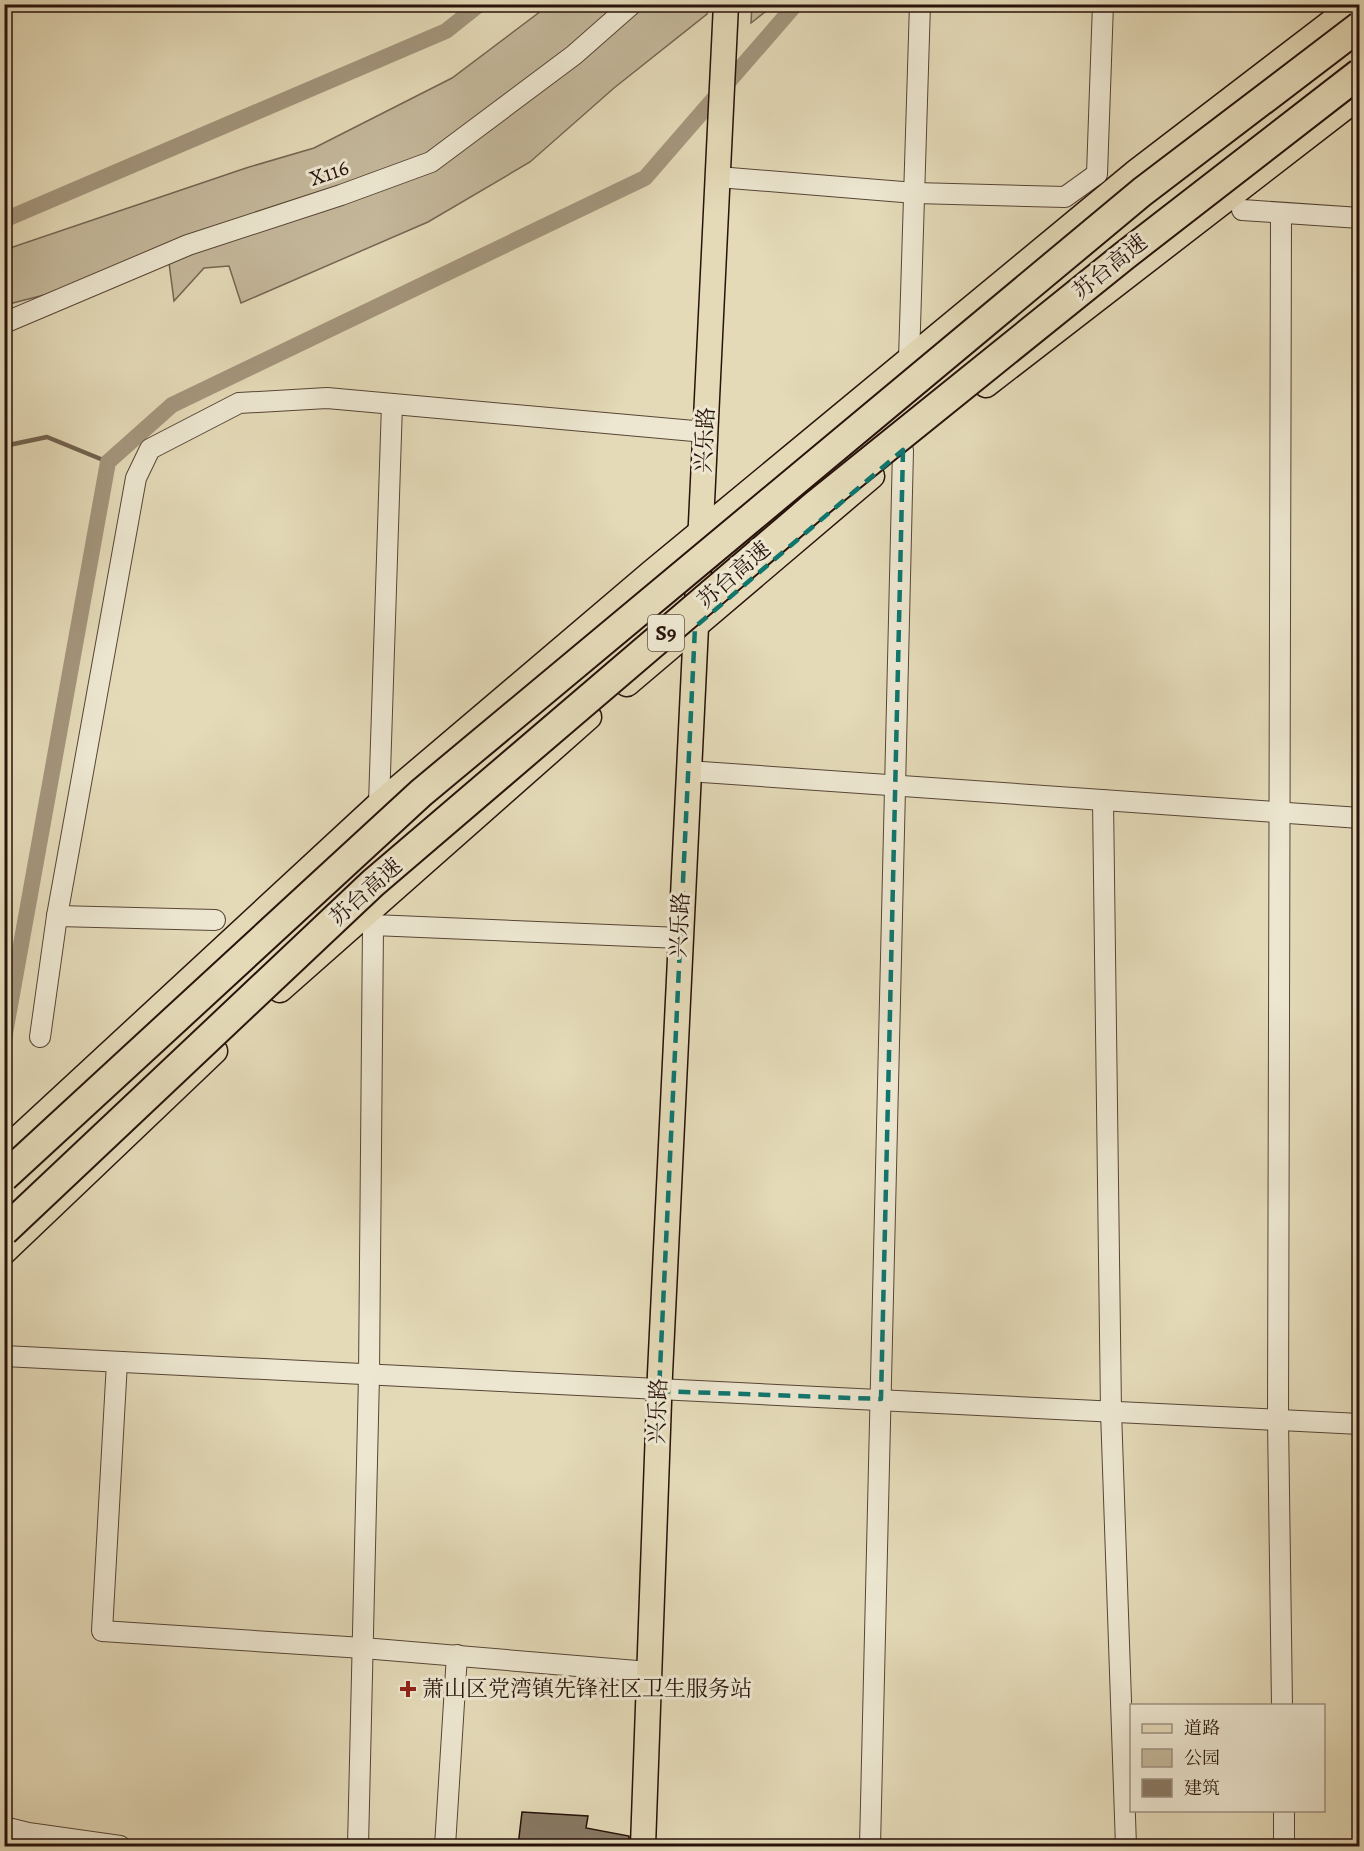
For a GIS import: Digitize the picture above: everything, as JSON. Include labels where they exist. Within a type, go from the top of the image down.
[{"type":"highway","name":"苏台高速","points":[[4,1177],[421,793],[1142,192],[1359,26]]},
{"type":"highway","name":"苏台高速","points":[[4,1231],[373,883],[805,514],[1124,256],[1359,73]]},
{"type":"main road","name":"兴乐路","points":[[643,1846],[659,1391],[726,4]]},
{"type":"main road","points":[[4,1151],[379,804],[700,532],[1137,171],[1355,4]]},
{"type":"main road","points":[[4,1252],[286,984],[604,703],[903,450],[1359,96]]},
{"type":"street","name":"X116","points":[[4,323],[188,245],[340,195],[431,162],[574,56],[632,4]]},
{"type":"street","points":[[909,359],[920,4]]},
{"type":"street","points":[[718,177],[915,193],[1065,197],[1097,174],[1103,4]]},
{"type":"street","points":[[1242,210],[1359,218]]},
{"type":"street","points":[[1281,213],[1278,1420],[1282,1704]]},
{"type":"street","points":[[40,1037],[57,916],[136,477],[150,449],[239,403],[327,398],[705,432]]},
{"type":"street","points":[[379,804],[392,404]]},
{"type":"street","points":[[870,1846],[897,786],[903,450]]},
{"type":"street","points":[[688,771],[1359,818]]},
{"type":"street","points":[[1103,800],[1111,1411],[1126,1846]]},
{"type":"street","points":[[57,916],[215,921]]},
{"type":"street","points":[[358,1846],[369,1376],[373,925],[680,938]]},
{"type":"street","points":[[4,1356],[659,1391],[881,1399],[1359,1424]]},
{"type":"street","points":[[117,1362],[102,1631],[457,1655],[649,1672]]},
{"type":"street","points":[[445,1846],[457,1655]]},
{"type":"street","points":[[1284,1812],[1284,1846]]},
{"type":"street","points":[[4,1827],[28,1833],[120,1846]]},
{"type":"highlighted area","points":[[903,450],[881,1399],[659,1391],[695,627]]},
{"type":"green space","points":[[752,4],[774,5],[751,23]]},
{"type":"green space","points":[[549,5],[708,5],[707,14],[614,88],[530,162],[428,222],[241,303],[229,266],[204,268],[174,301],[169,263],[5,305],[4,250],[246,168],[314,148],[452,78]]},
{"type":"building","points":[[522,1812],[588,1816],[586,1828],[629,1836],[629,1846],[518,1846]]},
{"type":"waterway","points":[[4,220],[446,31],[480,4]]},
{"type":"waterway","points":[[4,1039],[108,462],[172,405],[645,178],[796,4]]},
{"type":"waterway","points":[[4,446],[47,437],[108,462]]},
{"type":"place","name":"萧山区党湾镇先锋社区卫生服务站","points":[[408,1689]]}]
